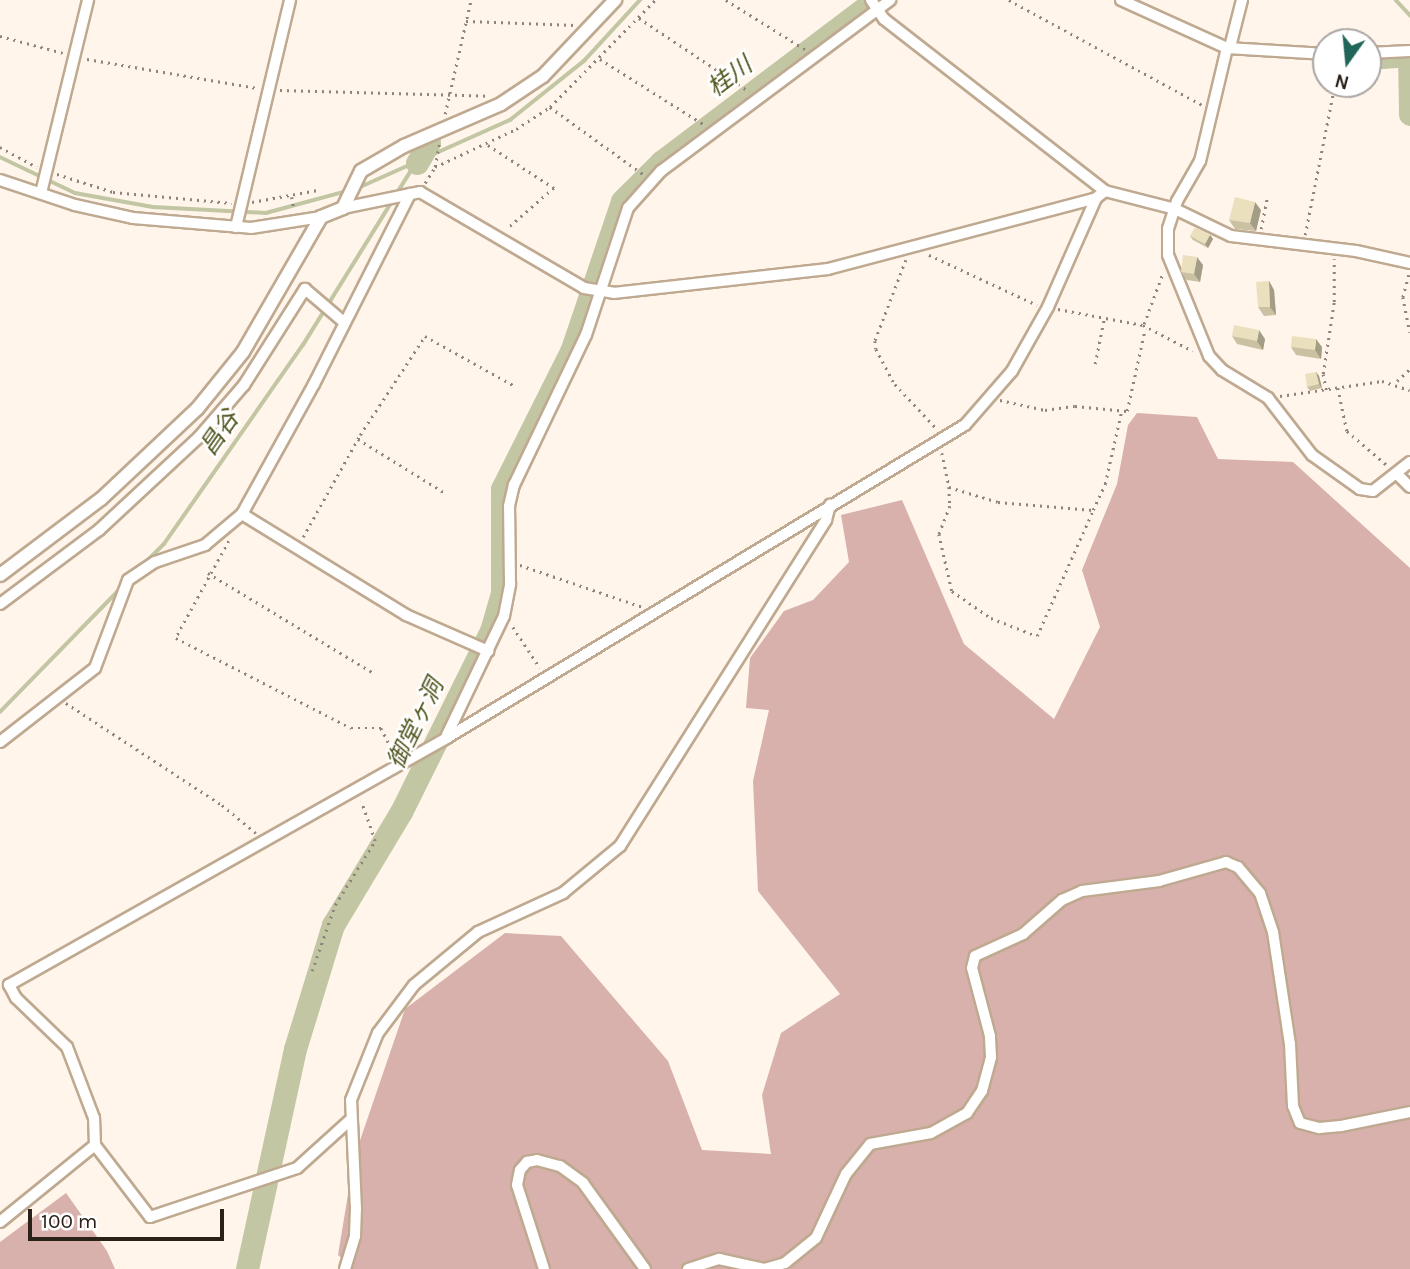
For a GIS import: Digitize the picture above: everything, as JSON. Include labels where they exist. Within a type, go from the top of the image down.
[{"type":"street","points":[[41,193],[88,0]]},
{"type":"street","points":[[236,227],[290,0]]},
{"type":"street","points":[[343,208],[361,172],[378,159],[441,136],[500,105],[543,76],[615,0]]},
{"type":"street","points":[[447,736],[504,616],[510,562],[509,506],[514,485],[582,344],[619,227],[638,194],[661,171],[875,5],[890,0]]},
{"type":"street","points":[[1121,0],[1229,47],[1312,53]]},
{"type":"street","points":[[1242,0],[1200,160],[1175,209],[1168,255],[1209,356],[1222,370],[1268,398],[1312,455],[1360,489],[1373,491],[1398,475],[1410,462]]},
{"type":"street","points":[[875,5],[884,19],[1100,194]]},
{"type":"street","points":[[1382,52],[1410,51]]},
{"type":"street","points":[[0,180],[112,215],[236,227],[279,227],[321,217],[343,208],[415,193],[599,292],[828,269],[1100,194],[1175,209],[1216,231],[1334,248],[1410,263]]},
{"type":"street","points":[[0,743],[61,698],[99,661],[128,580],[155,562],[205,545],[242,514],[415,193]]},
{"type":"street","points":[[349,1121],[297,1168],[150,1217],[94,1145],[94,1118],[66,1047],[16,998],[9,985],[399,765],[965,425],[993,395],[1047,308],[1100,194]]},
{"type":"street","points":[[0,575],[101,499],[197,409],[243,352],[321,217]]},
{"type":"street","points":[[0,604],[99,530],[199,436],[244,385],[305,289],[345,323]]},
{"type":"street","points":[[1398,475],[1410,487]]},
{"type":"street","points":[[345,1269],[355,1236],[356,1209],[349,1121],[354,1090],[367,1055],[414,985],[478,932],[563,893],[620,846],[826,520],[830,505]]},
{"type":"street","points":[[242,514],[406,615],[488,652]]},
{"type":"street","points":[[688,1269],[719,1259],[764,1269],[785,1263],[816,1238],[855,1157],[870,1144],[931,1133],[967,1113],[982,1091],[991,1057],[972,968],[975,956],[1023,934],[1062,900],[1082,891],[1158,881],[1226,862],[1238,867],[1260,893],[1273,932],[1290,1044],[1293,1106],[1300,1123],[1319,1128],[1341,1126],[1410,1112]]},
{"type":"street","points":[[0,1222],[94,1145]]},
{"type":"street","points":[[544,1269],[517,1185],[520,1170],[537,1160],[560,1166],[583,1183],[645,1269]]},
{"type":"path","points":[[415,193],[435,167],[448,94],[471,0]]},
{"type":"path","points":[[435,167],[488,144],[550,107],[655,0]]},
{"type":"path","points":[[726,0],[805,48]]},
{"type":"path","points":[[1009,0],[1214,110]]},
{"type":"path","points":[[638,18],[748,90]]},
{"type":"path","points":[[466,21],[590,28]]},
{"type":"path","points":[[0,36],[74,56],[269,89],[493,96],[500,105]]},
{"type":"path","points":[[600,59],[704,124]]},
{"type":"path","points":[[1304,245],[1332,98]]},
{"type":"path","points":[[550,107],[642,173]]},
{"type":"path","points":[[488,144],[554,188],[499,239]]},
{"type":"path","points":[[0,147],[47,171],[113,192],[241,202],[276,200],[318,190]]},
{"type":"path","points":[[1259,239],[1267,197]]},
{"type":"path","points":[[1168,255],[1144,327],[1129,407],[1121,413],[1105,484],[1037,636],[990,618],[952,591],[939,534],[950,506],[950,487],[942,438],[895,384],[876,349],[875,341],[913,246],[1047,308],[1144,327],[1209,356]]},
{"type":"path","points":[[1326,390],[1323,374],[1335,302],[1334,248]]},
{"type":"path","points":[[1410,272],[1403,298],[1410,332]]},
{"type":"path","points":[[1095,364],[1104,318]]},
{"type":"path","points":[[297,549],[358,439],[425,336],[513,385]]},
{"type":"path","points":[[1396,382],[1410,369]]},
{"type":"path","points":[[1268,398],[1338,387],[1396,382],[1410,390]]},
{"type":"path","points":[[1338,387],[1347,431],[1398,475]]},
{"type":"path","points":[[993,395],[1045,410],[1075,406],[1121,413]]},
{"type":"path","points":[[358,439],[444,493]]},
{"type":"path","points":[[950,487],[998,502],[1093,510]]},
{"type":"path","points":[[232,536],[208,573],[176,638],[351,729],[381,729],[399,765]]},
{"type":"path","points":[[510,562],[652,612]]},
{"type":"path","points":[[208,573],[374,673]]},
{"type":"path","points":[[504,616],[545,677]]},
{"type":"path","points":[[61,698],[222,805],[265,842]]},
{"type":"path","points":[[312,971],[335,905],[375,841],[356,788]]},
{"type":"shaded area","points":[[1137,413],[1197,417],[1218,459],[1293,462],[1410,568],[1410,1269],[353,1269],[338,1255],[354,1158],[405,1009],[505,933],[561,936],[668,1061],[702,1150],[771,1154],[762,1095],[781,1033],[840,994],[758,891],[753,781],[769,710],[746,708],[750,658],[784,611],[813,600],[849,562],[841,515],[902,500],[964,644],[1054,719],[1100,627],[1082,570],[1117,484],[1128,425]]},
{"type":"shaded area","points":[[66,1193],[107,1251],[115,1269],[0,1269],[0,1242]]},
{"type":"building","points":[[1235,197],[1255,202],[1250,223],[1229,220]]},
{"type":"building","points":[[1195,227],[1210,235],[1205,244],[1190,236]]},
{"type":"building","points":[[1183,255],[1197,257],[1194,274],[1181,272]]},
{"type":"building","points":[[1269,281],[1270,307],[1258,307],[1256,282]]},
{"type":"building","points":[[1234,325],[1259,330],[1257,341],[1232,336]]},
{"type":"building","points":[[1292,336],[1316,339],[1315,350],[1291,347]]},
{"type":"building","points":[[1316,372],[1319,384],[1307,387],[1305,374]]},
{"type":"waterway","points":[[358,188],[510,120],[584,61],[640,0]]},
{"type":"waterway","name":"御堂ヶ洞","points":[[247,1269],[295,1049],[333,925],[401,812],[491,631],[502,593],[502,489],[572,349],[622,201],[661,162],[875,0]]},
{"type":"waterway","points":[[1396,0],[1410,15]]},
{"type":"waterway","points":[[1382,57],[1409,55],[1410,114]]},
{"type":"waterway","name":"昌谷","points":[[397,193],[429,142]]},
{"type":"waterway","name":"昌谷","points":[[417,163],[429,142]]},
{"type":"waterway","points":[[0,157],[75,193],[153,207],[266,213],[347,191]]},
{"type":"waterway","name":"昌谷","points":[[145,563],[164,544],[303,345],[393,200]]},
{"type":"waterway","name":"昌谷","points":[[0,712],[121,588]]},
{"type":"water label","name":"桂川","points":[[730,77]]}]
